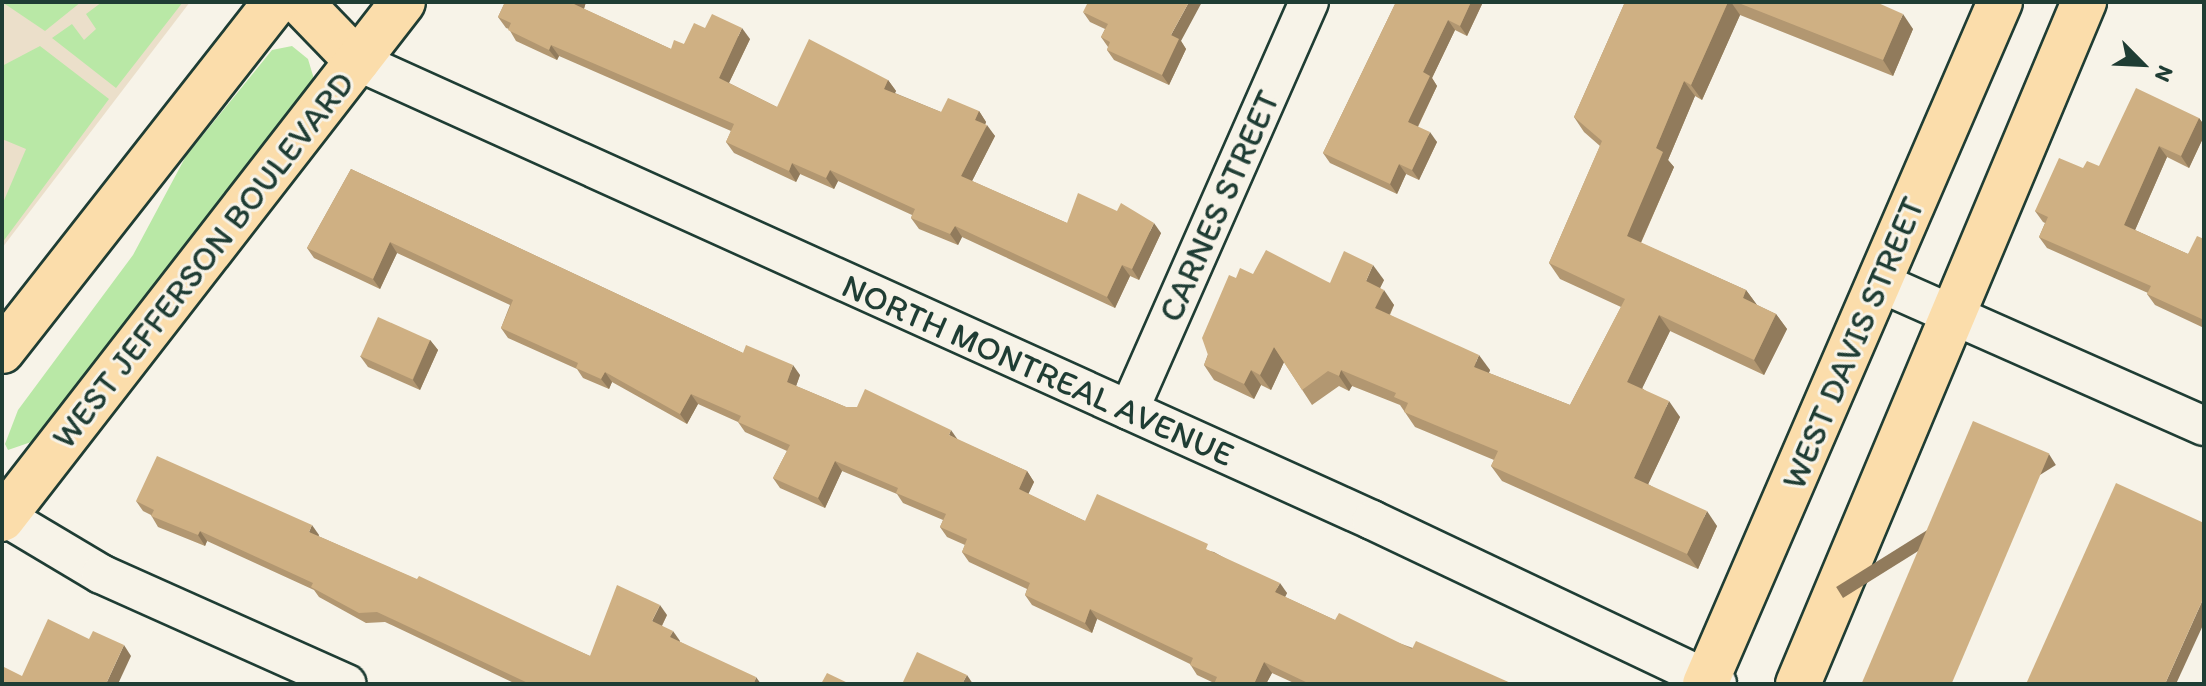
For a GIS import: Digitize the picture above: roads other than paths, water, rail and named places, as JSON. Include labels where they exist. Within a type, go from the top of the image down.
[{"type":"main road","points":[[2,351],[276,2]]},
{"type":"main road","points":[[300,2],[357,61]]},
{"type":"main road","name":"WEST JEFFERSON BOULEVARD","points":[[3,516],[403,2]]},
{"type":"main road","name":"WEST DAVIS STREET","points":[[1710,683],[2000,2]]},
{"type":"main road","points":[[1798,684],[1953,314],[2077,4]]},
{"type":"street","name":"CARNES STREET","points":[[1129,410],[1309,2]]},
{"type":"street","name":"NORTH MONTREAL AVENUE","points":[[357,61],[1129,410],[1710,683]]},
{"type":"street","points":[[1881,283],[2204,426]]},
{"type":"street","points":[[3,516],[101,574],[347,684]]}]
